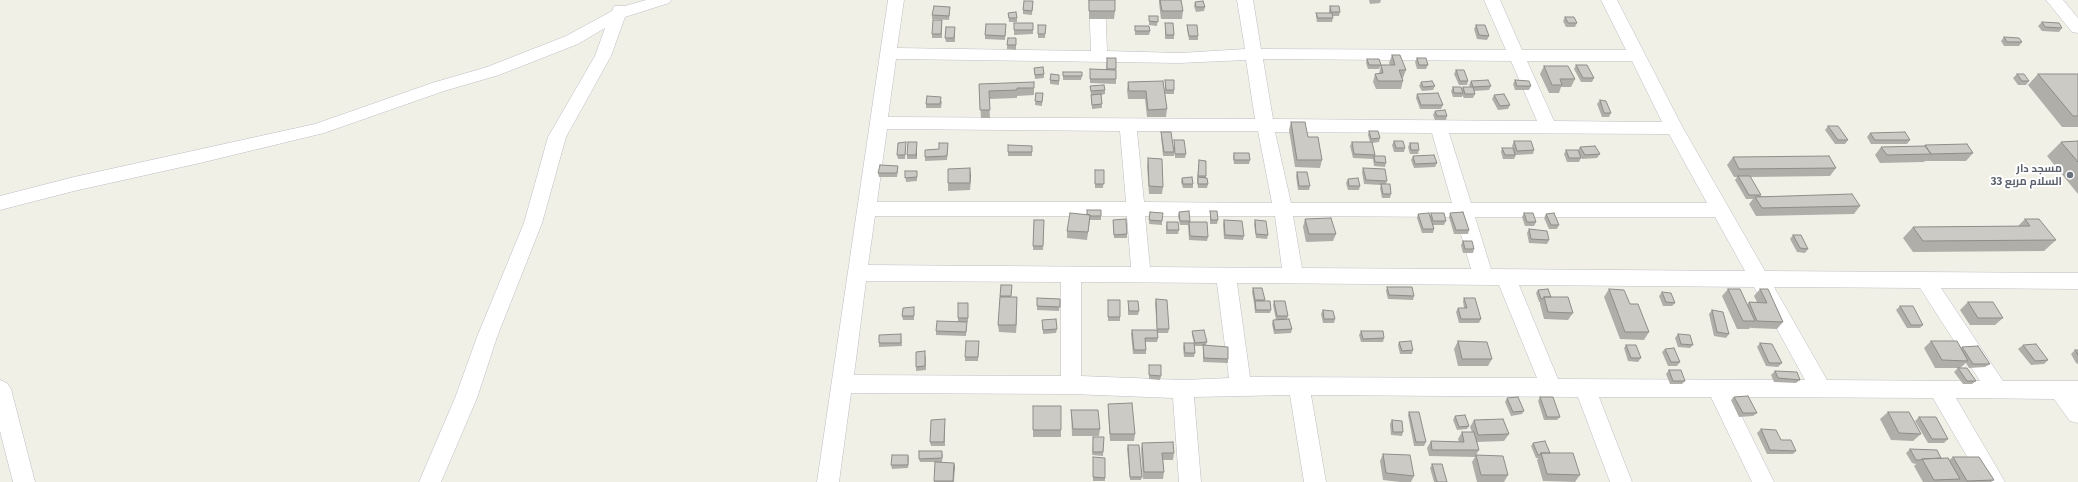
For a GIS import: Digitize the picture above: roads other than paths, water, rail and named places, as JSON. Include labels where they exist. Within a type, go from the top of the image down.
[{"type":"street","points":[[0,203],[74,184],[200,157],[318,129],[500,68],[572,40],[621,7],[663,0]]},
{"type":"street","points":[[828,482],[896,0]]},
{"type":"street","points":[[1097,0],[1099,57]]},
{"type":"street","points":[[1245,0],[1265,125],[1283,209],[1293,275]]},
{"type":"street","points":[[1492,0],[1548,127]]},
{"type":"street","points":[[1609,0],[1674,128],[1760,277],[1821,388]]},
{"type":"street","points":[[2054,0],[2078,28]]},
{"type":"street","points":[[430,482],[466,398],[487,337],[533,223],[557,137],[572,107],[603,56],[621,7]]},
{"type":"street","points":[[888,53],[1180,58],[1253,54],[1638,56]]},
{"type":"street","points":[[878,123],[1674,128]]},
{"type":"street","points":[[1128,125],[1141,274]]},
{"type":"street","points":[[1439,126],[1484,276]]},
{"type":"street","points":[[866,209],[1283,209],[1464,211],[1721,210]]},
{"type":"street","points":[[857,273],[1760,277],[2078,281]]},
{"type":"street","points":[[1070,385],[1071,274]]},
{"type":"street","points":[[1226,275],[1241,386]]},
{"type":"street","points":[[1506,277],[1551,388]]},
{"type":"street","points":[[1925,279],[1998,390]]},
{"type":"street","points":[[841,384],[1070,385],[1183,389],[1241,386],[1299,386],[2069,390],[2078,414]]},
{"type":"street","points":[[1299,386],[1315,482]]},
{"type":"street","points":[[1585,388],[1621,482]]},
{"type":"street","points":[[1717,388],[1763,482]]},
{"type":"street","points":[[0,389],[24,482]]},
{"type":"street","points":[[1183,389],[1190,482]]},
{"type":"street","points":[[1939,389],[1994,482]]},
{"type":"place","name":"مسجد دار السلام مربع 33","points":[[2070,175]]}]
